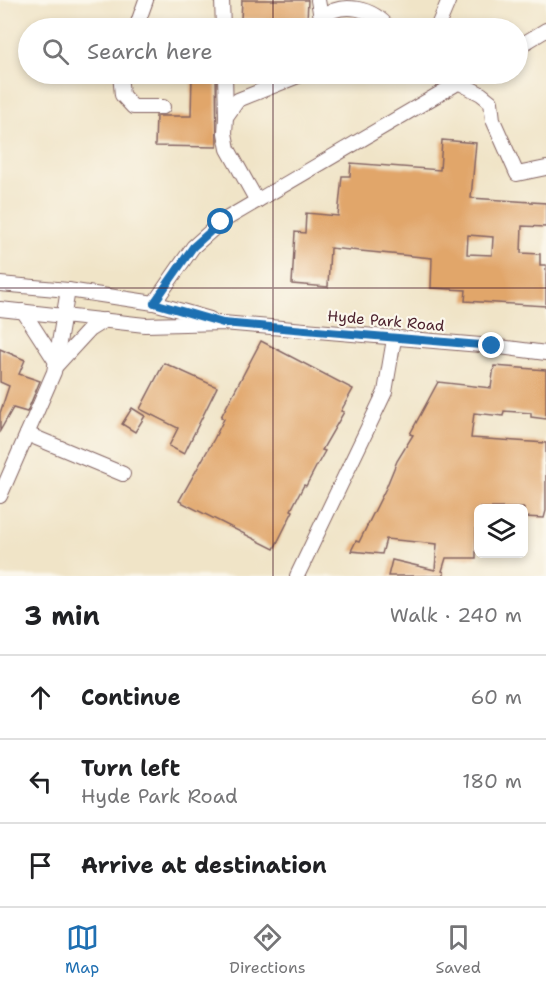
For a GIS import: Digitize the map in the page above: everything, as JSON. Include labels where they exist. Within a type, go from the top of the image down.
[{"type":"street","points":[[140,18],[146,0]]},
{"type":"street","points":[[222,0],[223,18]]},
{"type":"street","points":[[318,0],[320,18]]},
{"type":"street","points":[[441,18],[448,2]]},
{"type":"street","points":[[324,18],[328,12],[361,8],[379,18]]},
{"type":"street","points":[[528,41],[546,30]]},
{"type":"street","points":[[121,84],[122,95],[133,107],[163,107]]},
{"type":"street","points":[[225,84],[225,133],[228,149],[257,201]]},
{"type":"street","points":[[226,117],[238,100],[278,84]]},
{"type":"street","points":[[154,303],[199,241],[221,222],[455,84]]},
{"type":"street","points":[[462,84],[491,102],[493,120],[518,174],[546,168]]},
{"type":"street","name":"Hyde Park Road","points":[[0,284],[68,290],[154,303],[223,323]]},
{"type":"street","points":[[0,496],[50,383],[68,290]]},
{"type":"street","name":"Hyde Park Road","points":[[0,309],[145,325],[223,323],[492,346],[546,353]]},
{"type":"street","points":[[24,311],[55,365]]},
{"type":"street","points":[[55,365],[89,330],[105,320]]},
{"type":"street","points":[[297,576],[385,392],[394,339]]},
{"type":"street","points":[[27,435],[123,474]]},
{"type":"building","points":[[242,0],[308,0],[307,18],[241,18]]},
{"type":"building","points":[[192,84],[216,84],[217,147],[155,146],[156,116],[191,116]]},
{"type":"building","points":[[442,140],[476,143],[471,198],[546,203],[546,227],[522,226],[521,253],[540,254],[540,265],[546,265],[546,306],[465,301],[466,290],[431,288],[432,258],[330,248],[328,287],[292,284],[295,232],[305,233],[306,213],[338,216],[342,176],[350,176],[351,163],[440,170]],"holes":[[[468,235],[493,237],[492,255],[467,254]]]},
{"type":"building","points":[[261,341],[353,389],[341,411],[344,412],[322,450],[325,451],[306,486],[304,485],[274,549],[179,501],[214,439],[224,419],[221,417]]},
{"type":"building","points":[[0,349],[25,360],[19,374],[40,381],[27,412],[13,408],[0,431],[0,413],[9,386],[0,382]]},
{"type":"building","points":[[164,363],[217,387],[184,454],[169,446],[178,428],[140,409]]},
{"type":"building","points":[[494,366],[546,370],[546,419],[531,417],[531,413],[504,411],[503,416],[474,413],[471,438],[546,443],[546,511],[544,518],[528,517],[528,504],[474,504],[474,558],[446,558],[442,571],[444,576],[388,576],[392,560],[435,570],[437,544],[386,539],[382,554],[351,551],[356,541],[359,542],[397,461],[413,435],[410,434],[438,382],[491,388]]},
{"type":"building","points":[[132,408],[145,416],[135,432],[122,424]]},
{"type":"route","points":[[221,222],[193,247],[154,303],[223,323],[492,346]]}]
